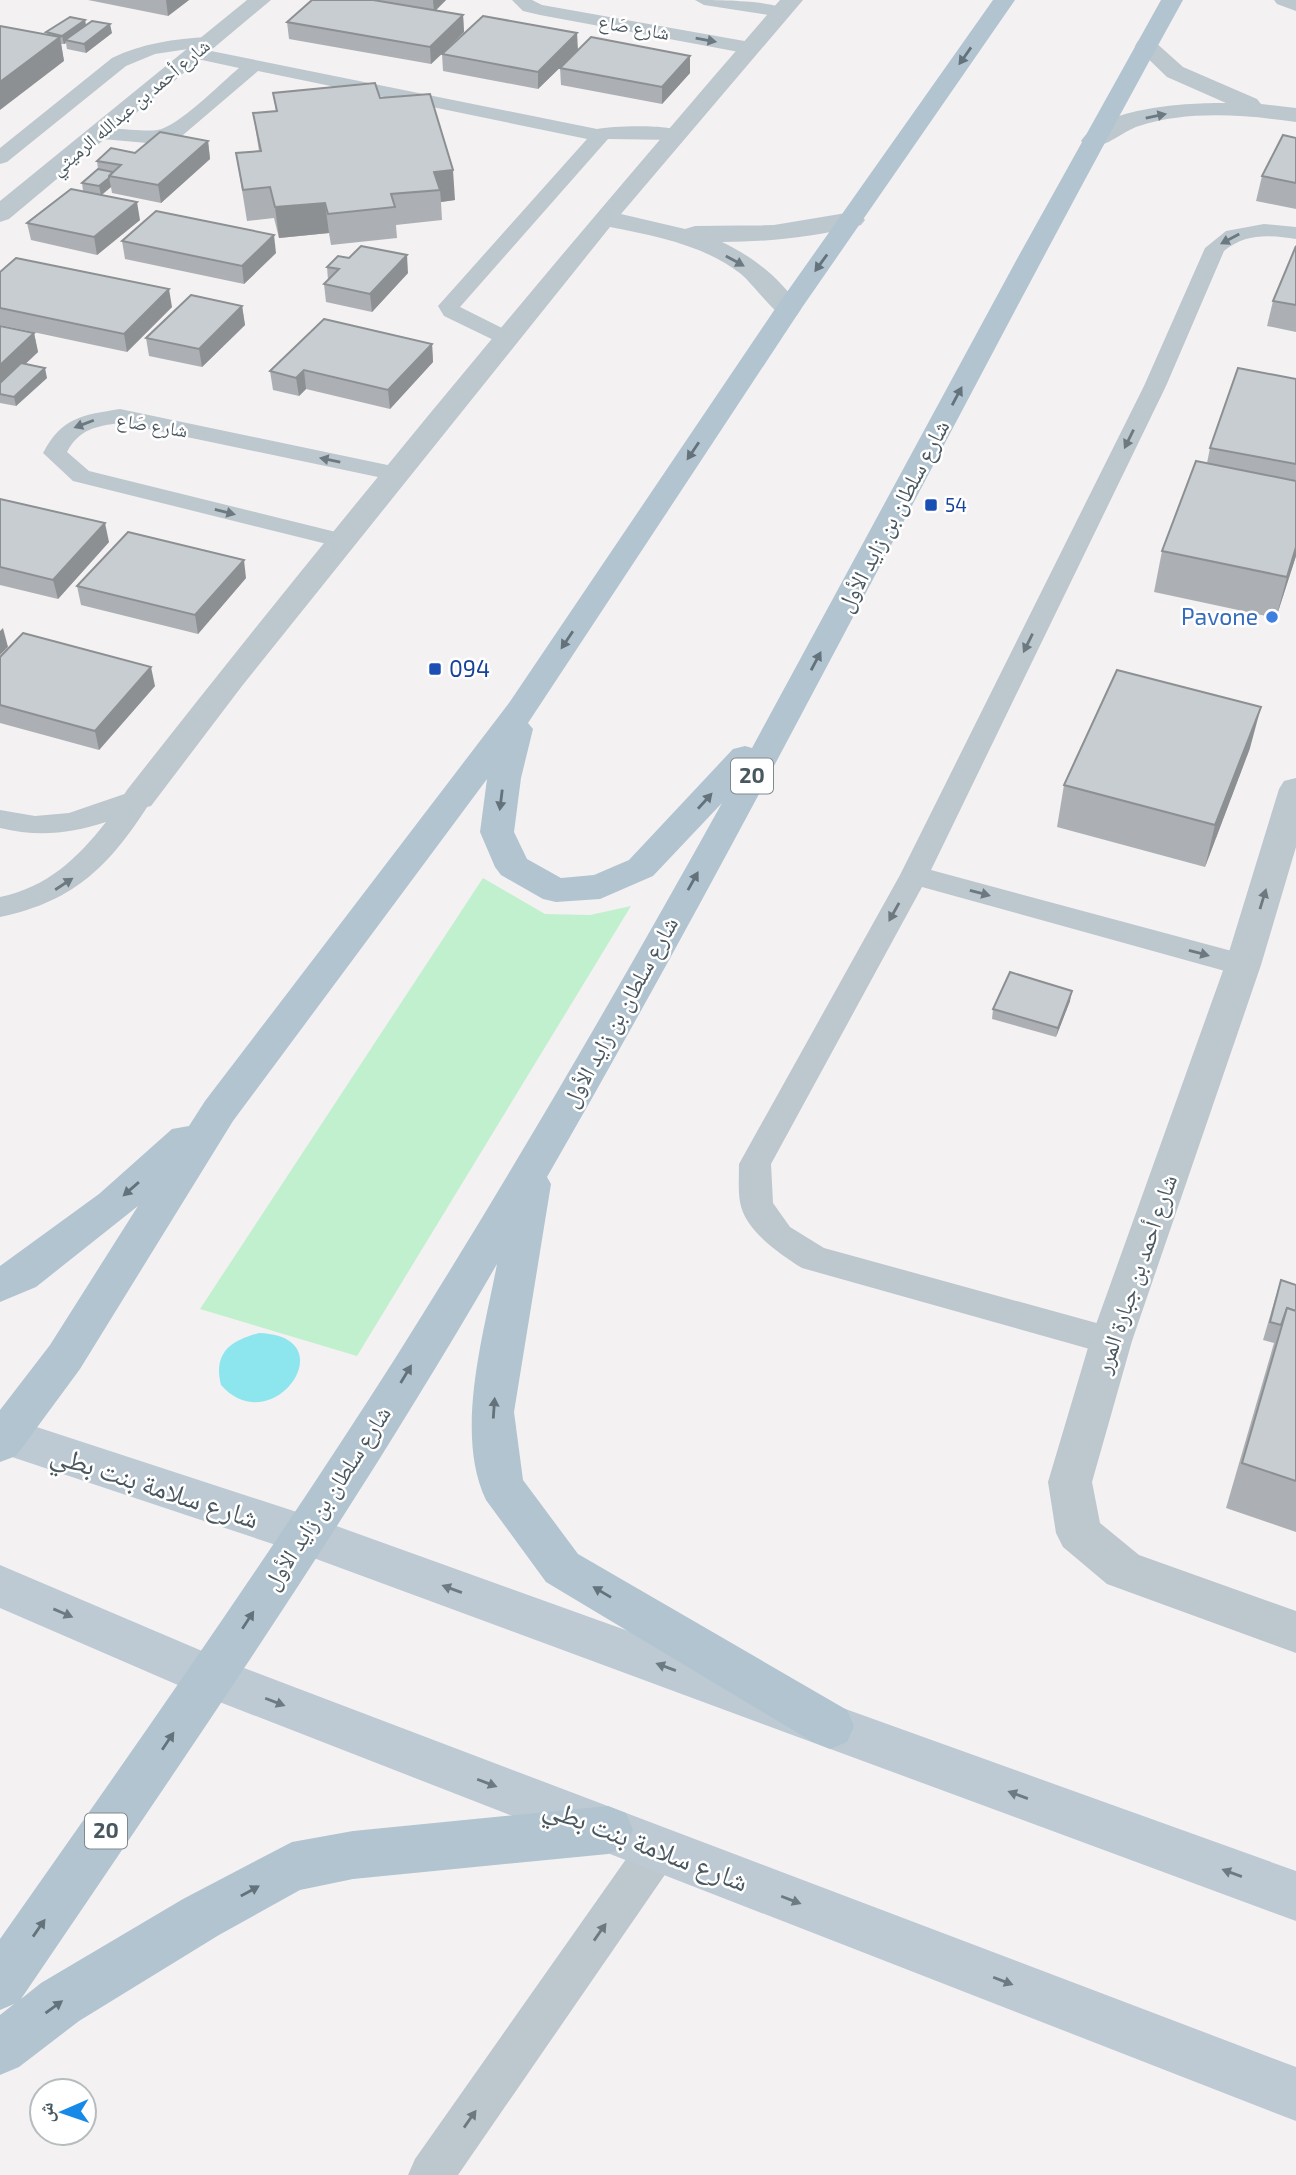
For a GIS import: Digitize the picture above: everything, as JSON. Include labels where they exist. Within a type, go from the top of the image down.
[{"type":"main road","points":[[2,1438],[65,1357],[219,1111],[521,710],[788,309],[1004,0]]},
{"type":"main road","name":"شارع سلطان بن زايد الأول","points":[[0,1984],[211,1677],[343,1477],[534,1164],[795,699],[1093,141],[1172,0]]},
{"type":"main road","points":[[521,710],[503,778],[497,832],[513,867],[556,890],[600,887],[641,868],[684,824],[795,699]]},
{"type":"main road","points":[[0,1285],[21,1275],[113,1205],[219,1111]]},
{"type":"main road","points":[[534,1164],[492,1412],[502,1486],[562,1568],[830,1726]]},
{"type":"main road","name":"شارع سلامة بنت بطي","points":[[2,1438],[303,1535],[1296,1896]]},
{"type":"main road","name":"شارع سلامة بنت بطي","points":[[0,1586],[211,1677],[1296,2094]]},
{"type":"main road","points":[[0,2048],[60,2002],[201,1917],[292,1867],[353,1855],[608,1830]]},
{"type":"street","name":"شارع أحمد بن عبدالله الرميثي","points":[[0,214],[260,0]]},
{"type":"street","points":[[139,798],[342,541],[604,218],[787,6]]},
{"type":"street","points":[[1146,46],[1175,72],[1261,109]]},
{"type":"street","points":[[1093,141],[1122,124],[1166,114],[1261,109],[1296,115]]},
{"type":"street","points":[[604,218],[673,233],[739,261],[765,280],[788,309]]},
{"type":"street","points":[[673,233],[763,235],[810,229],[852,219]]},
{"type":"street","name":"شارع أحمد بن جبارة المرر","points":[[1296,789],[1243,965],[1111,1341],[1070,1482],[1079,1533],[1123,1570],[1296,1632]]},
{"type":"lane","name":"شارع صَاع","points":[[522,0],[529,7],[540,10],[750,48]]},
{"type":"lane","points":[[704,0],[787,6]]},
{"type":"lane","points":[[1283,0],[1296,5]]},
{"type":"lane","points":[[0,158],[119,62],[134,53],[161,45],[202,48],[254,65],[600,136],[614,132],[676,134]]},
{"type":"lane","points":[[98,134],[150,137],[168,135],[254,65]]},
{"type":"lane","points":[[506,339],[452,311],[449,306],[600,136]]},
{"type":"lane","points":[[1111,1341],[814,1259],[778,1236],[757,1205],[755,1164],[914,875],[1155,386],[1215,248],[1226,238],[1264,228],[1296,233]]},
{"type":"lane","name":"شارع صَاع","points":[[342,541],[81,476],[55,453],[63,435],[85,422],[120,416],[397,474]]},
{"type":"lane","points":[[0,819],[22,825],[77,822],[139,798]]},
{"type":"lane","points":[[0,907],[30,900],[72,879],[88,865],[139,798]]},
{"type":"lane","points":[[914,875],[1243,965]]},
{"type":"lane","points":[[431,2175],[657,1849]]},
{"type":"green space","points":[[483,878],[545,914],[590,915],[631,906],[357,1356],[200,1309]]},
{"type":"water","points":[[259,1333],[285,1338],[298,1351],[300,1366],[292,1382],[279,1395],[261,1402],[241,1400],[221,1385],[219,1364],[226,1350],[232,1345]]},
{"type":"building","points":[[312,0],[373,0],[463,15],[430,47],[287,22]]},
{"type":"building","points":[[483,16],[577,33],[538,72],[442,54]]},
{"type":"building","points":[[70,17],[85,20],[62,36],[46,32]]},
{"type":"building","points":[[92,21],[110,24],[84,44],[65,40]]},
{"type":"building","points":[[0,26],[60,37],[0,82]]},
{"type":"building","points":[[591,37],[690,56],[662,87],[560,68]]},
{"type":"building","points":[[375,83],[380,98],[430,94],[453,170],[434,172],[440,190],[391,194],[395,207],[328,214],[325,203],[275,207],[270,187],[243,190],[236,153],[261,151],[253,113],[277,111],[273,93]]},
{"type":"building","points":[[160,132],[208,141],[158,185],[109,176],[121,165],[97,161],[111,148],[135,153]]},
{"type":"building","points":[[1283,135],[1296,138],[1296,183],[1262,176]]},
{"type":"building","points":[[98,169],[113,172],[99,186],[82,183]]},
{"type":"building","points":[[71,189],[137,202],[94,237],[27,223]]},
{"type":"building","points":[[156,211],[274,235],[242,266],[122,241]]},
{"type":"building","points":[[361,246],[407,255],[370,294],[324,284],[339,269],[327,267],[338,256],[349,258]]},
{"type":"building","points":[[1296,246],[1296,305],[1273,301]]},
{"type":"building","points":[[16,258],[169,289],[124,334],[0,308],[0,272]]},
{"type":"building","points":[[191,295],[242,306],[199,349],[146,338]]},
{"type":"building","points":[[324,319],[432,344],[388,390],[304,370],[296,378],[270,371]]},
{"type":"building","points":[[0,326],[34,333],[0,365]]},
{"type":"building","points":[[21,363],[45,368],[14,397],[0,394],[0,383]]},
{"type":"building","points":[[1238,368],[1296,379],[1296,464],[1210,448]]},
{"type":"building","points":[[1196,461],[1296,481],[1296,547],[1287,577],[1162,551]]},
{"type":"building","points":[[0,499],[105,523],[53,580],[0,567]]},
{"type":"building","points":[[128,532],[244,560],[195,615],[77,586]]},
{"type":"building","points":[[23,633],[151,667],[95,731],[0,705],[0,657]]},
{"type":"building","points":[[1117,670],[1261,707],[1215,825],[1064,785]]},
{"type":"building","points":[[1010,972],[1072,991],[1058,1028],[993,1009]]},
{"type":"building","points":[[1281,1280],[1296,1285],[1296,1311],[1287,1308],[1281,1325],[1270,1322]]},
{"type":"building","points":[[1287,1308],[1296,1311],[1296,1481],[1242,1463]]},
{"type":"place","name":"54","points":[[931,505]]},
{"type":"place","name":"Pavone","points":[[1272,617]]},
{"type":"place","name":"094","points":[[435,669]]}]
